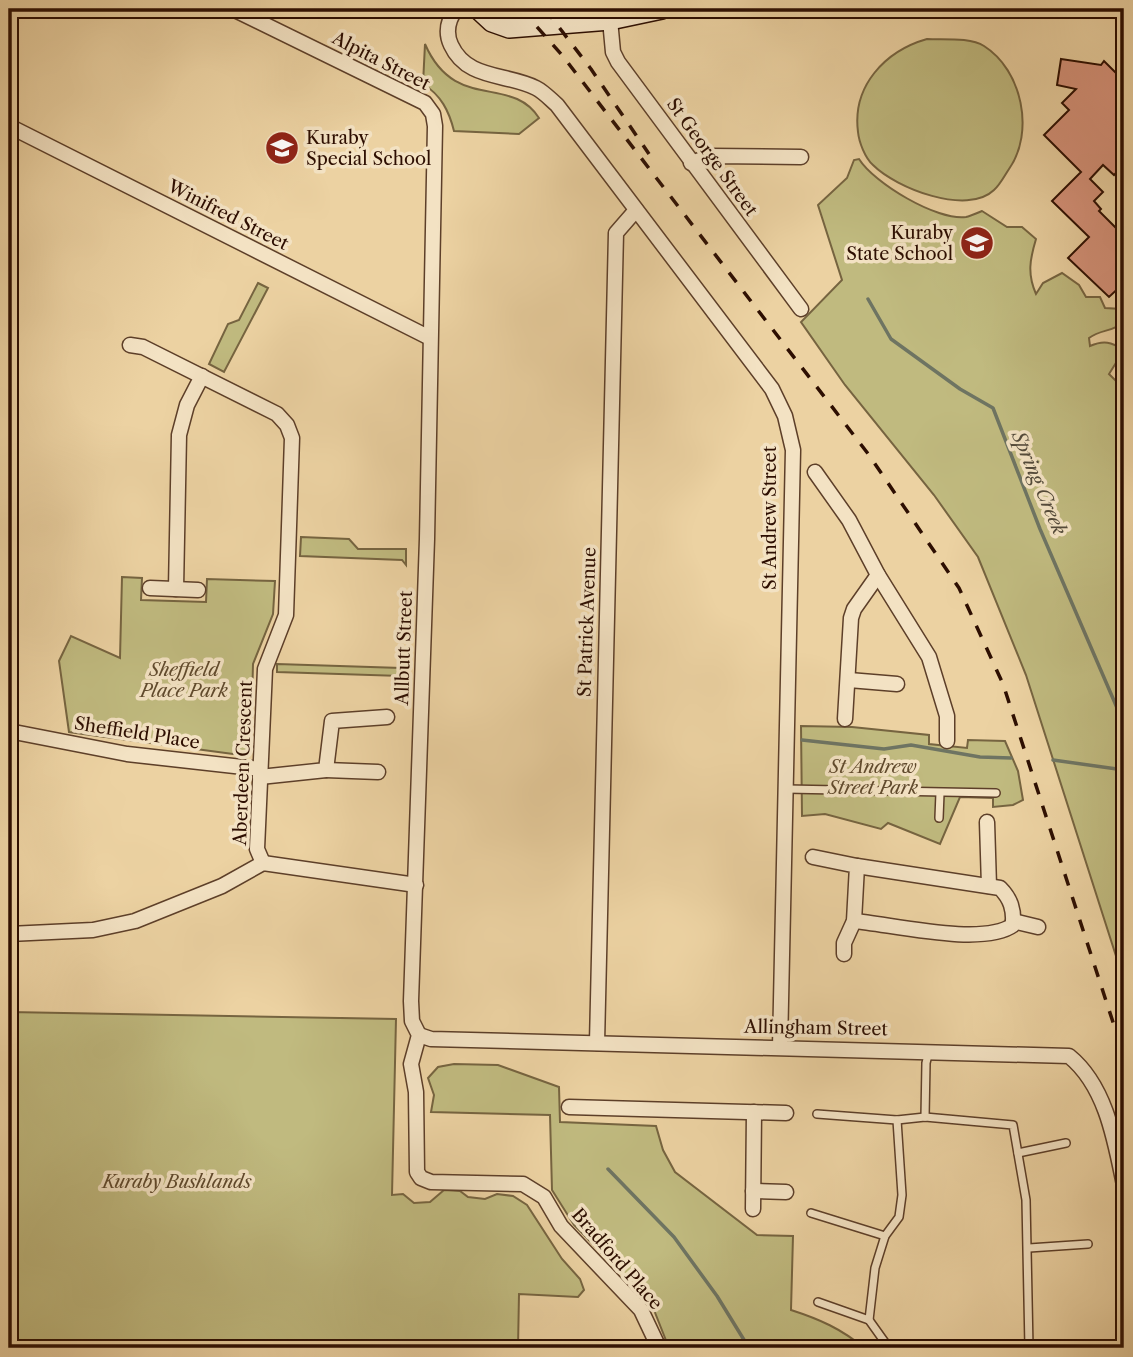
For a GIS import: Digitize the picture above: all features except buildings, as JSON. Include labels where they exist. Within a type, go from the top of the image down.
[{"type":"main road","points":[[478,9],[492,22],[509,28],[608,12],[662,9]]},
{"type":"street","name":"Alpita Street","points":[[233,9],[425,103],[433,114]]},
{"type":"street","name":"St Andrew Street","points":[[456,9],[450,17],[447,37],[455,54],[468,66],[489,76],[534,86],[544,93],[772,389],[785,416],[793,450],[780,1047]]},
{"type":"street","name":"St George Street","points":[[608,12],[618,62],[801,309]]},
{"type":"street","name":"Allbutt Street","points":[[421,1178],[415,1164],[416,1092],[411,1064],[419,1035],[412,1021],[411,1001],[435,181],[433,114]]},
{"type":"street","name":"Winifred Street","points":[[9,127],[430,338]]},
{"type":"street","points":[[691,163],[712,156],[801,157]]},
{"type":"street","name":"St Patrick Avenue","points":[[597,1043],[616,233],[636,210]]},
{"type":"street","name":"Aberdeen Crescent","points":[[130,345],[143,347],[277,414],[287,425],[292,438],[286,615],[265,669],[257,849],[263,863]]},
{"type":"street","points":[[176,589],[179,435],[187,405],[202,376]]},
{"type":"street","points":[[816,472],[849,520],[878,575],[929,657],[947,716],[947,741]]},
{"type":"street","points":[[845,719],[849,680],[848,642],[854,609],[878,575]]},
{"type":"street","points":[[150,588],[198,590]]},
{"type":"street","points":[[849,680],[897,684]]},
{"type":"street","points":[[326,770],[332,721],[387,717]]},
{"type":"street","name":"Sheffield Place","points":[[9,731],[127,754],[260,773],[326,770],[378,772]]},
{"type":"street","points":[[987,822],[989,886]]},
{"type":"street","points":[[813,857],[1000,888],[1009,897],[1013,925],[1004,932],[988,933],[894,929],[877,923],[854,921]]},
{"type":"street","points":[[9,934],[93,930],[135,921],[222,887],[263,863],[416,885]]},
{"type":"street","points":[[844,954],[844,943],[854,921],[857,866]]},
{"type":"street","points":[[1013,920],[1038,927]]},
{"type":"street","name":"Allingham Street","points":[[419,1035],[431,1039],[929,1050],[1069,1056],[1081,1065],[1097,1092],[1116,1147],[1124,1185]]},
{"type":"street","points":[[569,1107],[786,1112]]},
{"type":"street","points":[[752,1209],[754,1112]]},
{"type":"street","name":"Bradford Place","points":[[421,1178],[523,1184],[534,1188],[544,1197],[561,1226],[641,1310],[659,1348]]},
{"type":"street","points":[[753,1191],[786,1192]]},
{"type":"lane","points":[[785,789],[996,793]]},
{"type":"lane","points":[[939,818],[940,793]]},
{"type":"lane","points":[[925,1117],[926,1063],[929,1050]]},
{"type":"lane","points":[[817,1114],[897,1120],[925,1117],[1013,1125],[1029,1248],[1029,1348]]},
{"type":"lane","points":[[869,1320],[876,1268],[885,1236],[899,1217],[902,1195],[897,1120]]},
{"type":"lane","points":[[1018,1153],[1066,1143]]},
{"type":"lane","points":[[811,1213],[885,1236]]},
{"type":"lane","points":[[1029,1248],[1088,1244]]},
{"type":"lane","points":[[818,1302],[869,1320],[888,1348]]},
{"type":"green space","points":[[927,39],[964,40],[984,46],[1008,70],[1015,86],[1023,120],[1017,154],[994,190],[982,197],[950,200],[914,190],[873,165],[861,145],[858,132],[860,100],[874,73],[898,52]]},
{"type":"green space","points":[[425,44],[437,65],[452,78],[467,86],[514,98],[527,105],[539,118],[519,134],[454,131],[443,104],[435,93],[423,84]]},
{"type":"green space","points":[[859,159],[878,179],[923,207],[954,217],[966,217],[982,211],[1007,227],[1022,227],[1036,239],[1030,266],[1036,294],[1043,283],[1062,273],[1079,285],[1086,297],[1100,297],[1105,308],[1122,309],[1124,322],[1089,338],[1090,346],[1107,343],[1124,350],[1109,374],[1116,381],[1124,379],[1124,981],[1026,675],[978,557],[934,495],[845,385],[801,322],[842,280],[818,205],[847,178],[854,160]]},
{"type":"green space","points":[[258,283],[268,288],[224,372],[209,364],[228,324],[239,320]]},
{"type":"green space","points":[[301,537],[349,539],[358,549],[406,549],[406,565],[402,560],[300,556]]},
{"type":"green space","name":"Sheffield Place Park","points":[[122,577],[142,578],[141,600],[206,602],[207,579],[275,581],[273,614],[253,664],[251,742],[245,751],[233,754],[69,732],[59,661],[71,636],[120,658]]},
{"type":"green space","points":[[277,664],[401,668],[401,676],[277,672]]},
{"type":"green space","name":"St Andrew Street Park","points":[[801,726],[852,727],[929,735],[929,744],[967,748],[968,740],[1005,741],[1018,771],[1023,800],[1013,805],[993,807],[993,798],[960,797],[940,844],[888,823],[881,829],[825,814],[802,816]]},
{"type":"green space","name":"Kuraby Bushlands","points":[[9,1012],[396,1019],[392,1195],[403,1194],[414,1203],[430,1202],[444,1190],[460,1191],[468,1197],[485,1199],[497,1194],[513,1196],[527,1205],[562,1259],[580,1279],[584,1290],[578,1297],[519,1294],[518,1348],[9,1348]]},
{"type":"green space","points":[[454,1064],[498,1065],[559,1087],[560,1122],[656,1126],[663,1150],[675,1172],[757,1235],[793,1236],[791,1310],[830,1325],[864,1348],[669,1348],[652,1305],[574,1225],[552,1190],[550,1115],[431,1112],[434,1095],[428,1078],[438,1067]]},
{"type":"waterway","name":"Spring Creek","points":[[868,299],[891,339],[960,389],[993,408],[1040,529],[1124,724]]},
{"type":"waterway","points":[[802,740],[884,749],[911,745],[980,757],[1011,758]]},
{"type":"waterway","points":[[1053,760],[1124,770]]},
{"type":"waterway","points":[[608,1169],[674,1237],[717,1296],[749,1348]]},
{"type":"railway","points":[[521,9],[562,55],[869,455],[959,588],[1003,684],[1124,1056]]},
{"type":"railway","points":[[545,9],[591,69],[649,154]]},
{"type":"place","name":"Kuraby Special School","points":[[282,148]]},
{"type":"place","name":"Kuraby State School","points":[[977,243]]}]
